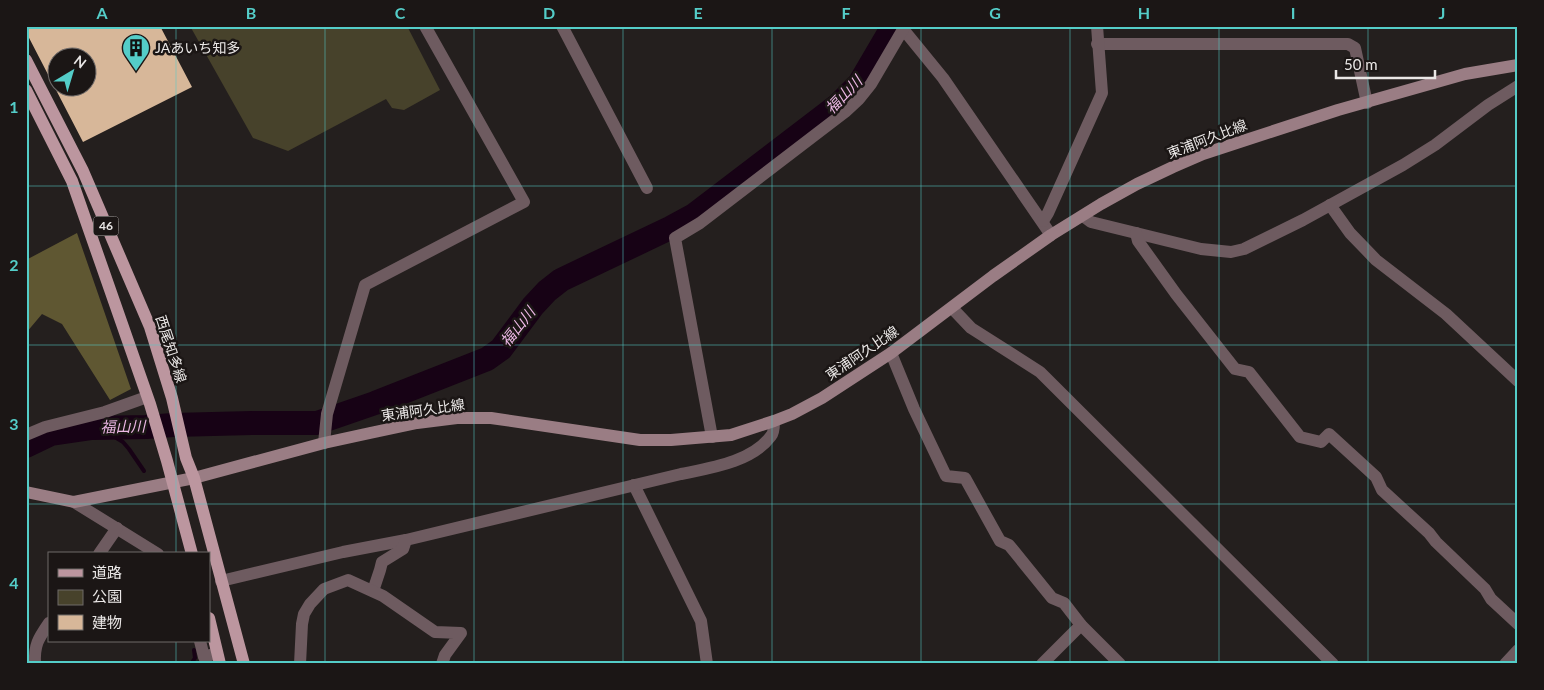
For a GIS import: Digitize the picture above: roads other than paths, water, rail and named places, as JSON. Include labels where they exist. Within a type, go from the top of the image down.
[{"type":"main road","name":"西尾知多線","points":[[26,60],[83,171],[150,327],[172,398],[186,458],[194,478],[244,664]]},
{"type":"main road","name":"東浦阿久比線","points":[[74,502],[173,483],[324,443],[417,423],[457,418],[490,418],[640,440],[712,437],[731,434],[774,421],[822,398],[891,353],[992,276],[1051,235],[1137,184],[1203,154],[1298,122],[1465,74],[1518,65]]},
{"type":"main road","name":"46","points":[[26,90],[72,181],[149,401],[191,552]]},
{"type":"main road","points":[[26,492],[74,502]]},
{"type":"main road","points":[[210,622],[219,658]]},
{"type":"street","points":[[324,443],[327,414],[365,285],[524,202],[426,26]]},
{"type":"street","points":[[562,26],[647,188]]},
{"type":"street","points":[[1043,221],[1102,93],[1097,26]]},
{"type":"street","points":[[712,437],[675,238],[700,223],[845,112],[871,84],[904,28],[943,78],[1051,235]]},
{"type":"street","points":[[1098,44],[1348,44],[1356,48],[1367,103]]},
{"type":"street","points":[[1083,216],[1092,222],[1201,249],[1231,252],[1244,249],[1255,245],[1403,165],[1435,145],[1518,86]]},
{"type":"street","points":[[1330,205],[1350,233],[1376,260],[1446,314],[1518,381]]},
{"type":"street","points":[[1136,233],[1138,241],[1176,294],[1235,369],[1249,372],[1300,437],[1321,442],[1329,434],[1376,477],[1382,490],[1485,588],[1492,599],[1518,624]]},
{"type":"street","points":[[952,308],[971,328],[1040,372],[1325,661]]},
{"type":"street","points":[[891,353],[914,409],[946,476],[965,478],[1000,541],[1009,545],[1052,598],[1064,603],[1081,625],[1120,664]]},
{"type":"street","points":[[26,435],[45,427],[149,401]]},
{"type":"street","points":[[221,581],[343,552],[406,540],[725,465],[758,449],[772,435],[774,421]]},
{"type":"street","points":[[634,485],[701,621],[707,664]]},
{"type":"street","points":[[74,502],[155,552]]},
{"type":"street","points":[[99,552],[117,528]]},
{"type":"street","points":[[374,591],[382,562],[403,549],[406,540]]},
{"type":"street","points":[[300,664],[304,614],[310,604],[324,589],[348,580],[374,591],[435,632],[461,633],[442,664]]},
{"type":"street","points":[[35,664],[35,650],[38,637],[48,625]]},
{"type":"street","points":[[1042,664],[1081,625]]},
{"type":"street","points":[[200,642],[202,660],[219,658]]},
{"type":"street","points":[[1505,664],[1518,650]]},
{"type":"waterway","name":"福山川","points":[[26,446],[51,434],[92,428],[317,423],[375,403],[487,359],[501,349],[533,306],[561,280],[694,215],[838,105],[859,84],[893,26]]},
{"type":"waterway","points":[[100,428],[123,442],[144,471]]},
{"type":"waterway","points":[[191,664],[195,658],[194,650]]},
{"type":"place","name":"JAあいち知多","points":[[136,72]]}]
